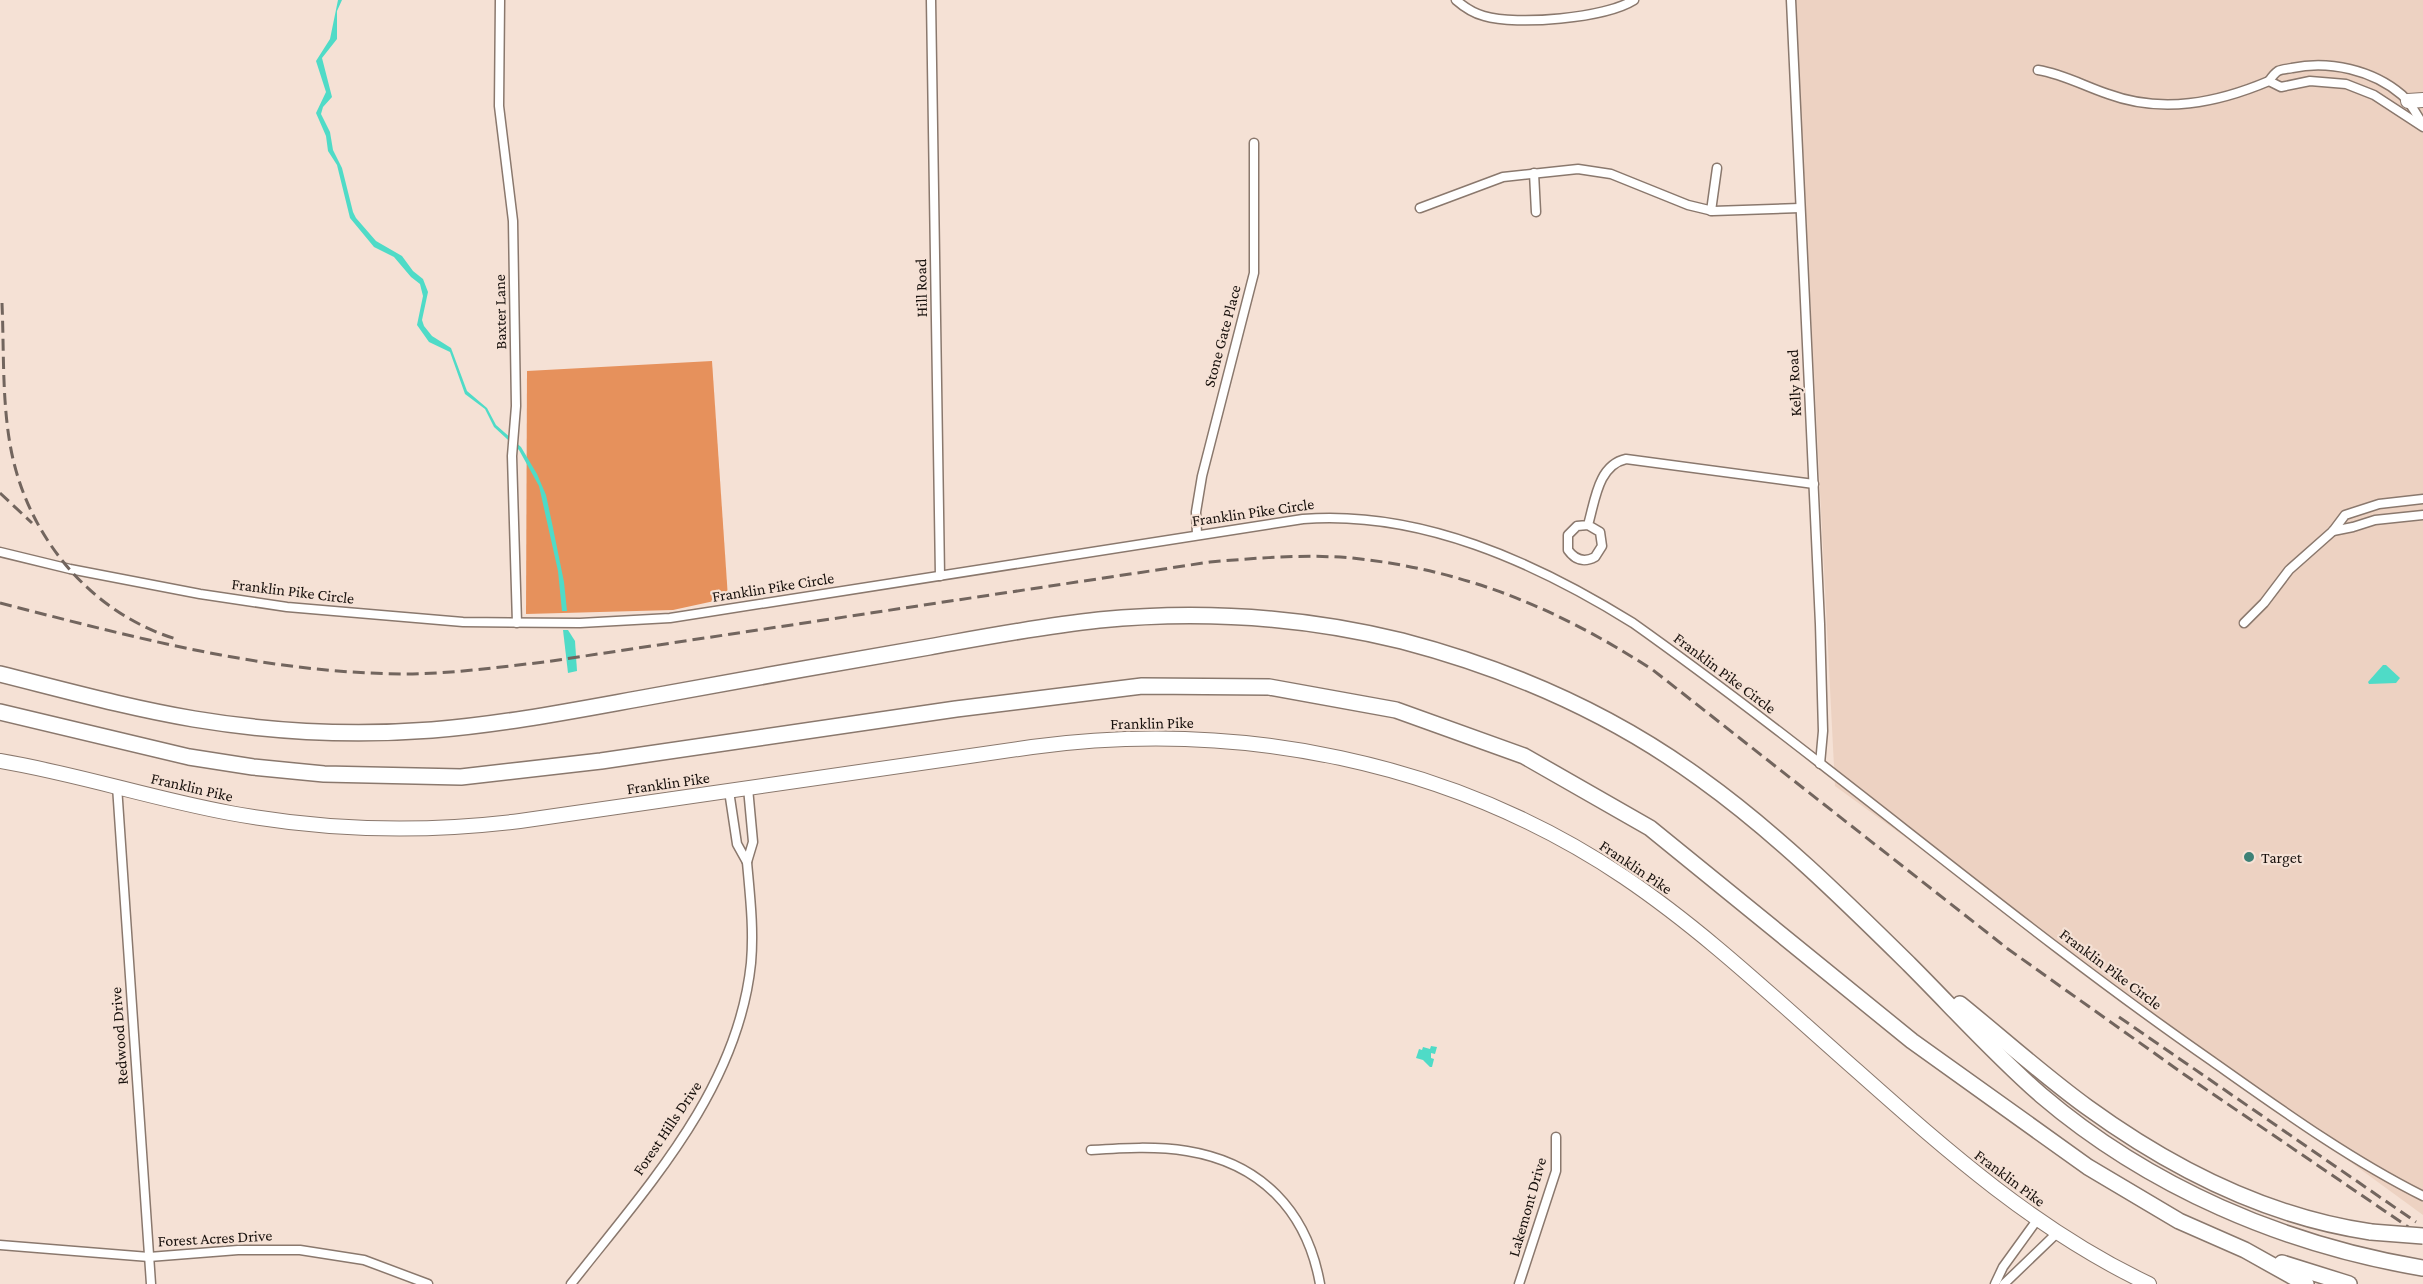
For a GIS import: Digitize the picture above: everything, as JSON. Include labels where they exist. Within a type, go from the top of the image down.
[{"type":"highway","points":[[0,674],[139,708],[207,721],[310,732],[396,732],[447,729],[533,717],[1085,621],[1180,616],[1249,618],[1309,624],[1386,638],[1486,666],[1550,692],[1634,735],[1700,778],[1762,826],[1906,961],[1985,1042],[2041,1095],[2117,1151],[2177,1186],[2239,1215],[2303,1240],[2371,1259],[2423,1268]]},
{"type":"highway","points":[[0,712],[189,757],[324,774],[461,777],[612,760],[956,709],[1142,686],[1269,687],[1396,710],[1524,756],[1650,828],[1912,1041],[2088,1167],[2179,1221],[2245,1250],[2306,1284]]},
{"type":"highway","points":[[1906,961],[2089,1108],[2155,1151],[2200,1176],[2309,1219],[2371,1232],[2423,1236]]},
{"type":"highway","points":[[2245,1250],[2349,1284]]},
{"type":"main road","points":[[2408,101],[2423,100]]},
{"type":"main road","name":"Franklin Pike","points":[[0,761],[255,817],[327,826],[387,830],[492,825],[1039,746],[1147,738],[1207,739],[1278,746],[1342,757],[1420,778],[1469,795],[1595,858],[1648,894],[1734,963],[1968,1167],[2057,1233],[2107,1263],[2149,1284]]},
{"type":"street","name":"Baxter Lane","points":[[500,0],[499,106],[513,221],[516,368],[512,448],[517,623]]},
{"type":"street","name":"Hill Road","points":[[931,0],[940,576]]},
{"type":"street","points":[[1456,0],[1476,14],[1515,21],[1594,14],[1634,0]]},
{"type":"street","name":"Kelly Road","points":[[1791,0],[1814,484],[1823,731],[1820,764]]},
{"type":"street","points":[[2038,70],[2060,75],[2128,100],[2166,105],[2205,102],[2269,81],[2280,71],[2309,66],[2329,66],[2372,77],[2395,89],[2408,101],[2423,126]]},
{"type":"street","points":[[2269,81],[2281,87],[2310,81],[2346,84],[2374,95],[2423,126]]},
{"type":"street","name":"Stone Gate Place","points":[[1197,534],[1196,512],[1202,476],[1254,273],[1254,143]]},
{"type":"street","points":[[1711,211],[1717,168]]},
{"type":"street","points":[[1420,208],[1490,180],[1578,169],[1602,172],[1688,205],[1711,211],[1800,208]]},
{"type":"street","points":[[1534,173],[1536,212]]},
{"type":"street","points":[[1588,525],[1605,472],[1615,463],[1626,459],[1814,484]]},
{"type":"street","points":[[2244,623],[2264,603],[2289,570],[2333,531],[2345,515],[2379,504],[2423,499]]},
{"type":"street","points":[[2333,531],[2375,520],[2423,515]]},
{"type":"street","name":"Franklin Pike Circle","points":[[0,552],[70,569],[200,594],[287,607],[422,619],[517,623],[670,618],[1294,520],[1336,518],[1366,520],[1421,531],[1506,555],[1559,579],[1633,623],[2163,1028],[2283,1111],[2423,1196]]},
{"type":"street","points":[[1588,525],[1599,531],[1602,546],[1595,557],[1581,560],[1569,552],[1567,538],[1573,528],[1588,525]]},
{"type":"street","name":"Redwood Drive","points":[[117,786],[151,1284]]},
{"type":"street","name":"Forest Hills Drive","points":[[571,1284],[680,1142],[707,1100],[721,1072],[736,1027],[751,966],[751,919],[747,862],[753,842],[748,788]]},
{"type":"street","name":"Forest Hills Drive","points":[[729,791],[737,844],[747,862]]},
{"type":"street","name":"Lakemont Drive","points":[[1519,1284],[1556,1171],[1556,1137]]},
{"type":"street","points":[[1091,1150],[1143,1148],[1186,1150],[1222,1161],[1260,1179],[1280,1197],[1299,1223],[1315,1260],[1320,1284]]},
{"type":"street","points":[[1995,1284],[2004,1267],[2037,1220]]},
{"type":"street","points":[[2004,1284],[2057,1233]]},
{"type":"street","name":"Forest Acres Drive","points":[[0,1245],[149,1257],[265,1249],[321,1252],[382,1266],[428,1284]]},
{"type":"shaded area","points":[[1795,0],[2423,0],[2423,1215],[1835,786]]},
{"type":"shaded area","points":[[712,361],[728,598],[673,610],[526,614],[527,371]]},
{"type":"water","points":[[338,0],[342,0],[337,11],[337,39],[322,58],[332,97],[323,107],[321,114],[330,132],[333,150],[342,168],[353,212],[376,241],[402,256],[413,271],[423,279],[428,292],[422,320],[424,326],[432,336],[451,348],[467,391],[487,408],[496,425],[521,447],[537,474],[546,495],[564,582],[567,611],[562,611],[558,571],[539,486],[519,450],[494,427],[485,409],[465,394],[450,352],[429,342],[417,325],[423,296],[420,284],[394,257],[374,247],[350,218],[337,165],[328,151],[326,136],[316,113],[326,92],[316,61],[330,39]]},
{"type":"water","points":[[563,630],[568,630],[575,641],[577,671],[568,673]]},
{"type":"water","points":[[2383,665],[2386,665],[2400,678],[2396,683],[2369,684],[2368,682]]},
{"type":"water","points":[[1431,1046],[1437,1047],[1435,1054],[1431,1053],[1431,1058],[1434,1059],[1430,1067],[1423,1060],[1416,1058],[1419,1049],[1422,1050],[1423,1047],[1430,1049]]},
{"type":"railway","points":[[2,303],[7,427],[18,477],[30,508],[46,538],[66,565],[89,589],[115,610],[144,627],[176,639]]},
{"type":"railway","points":[[0,493],[32,523]]},
{"type":"railway","points":[[0,603],[150,640],[250,660],[352,672],[422,674],[545,662],[1210,562],[1317,556],[1352,558],[1434,572],[1472,582],[1546,610],[1582,628],[1653,670],[2008,949],[2185,1075],[2423,1237]]},
{"type":"railway","points":[[2119,1017],[2416,1222]]},
{"type":"place","name":"Target","points":[[2249,857]]}]
